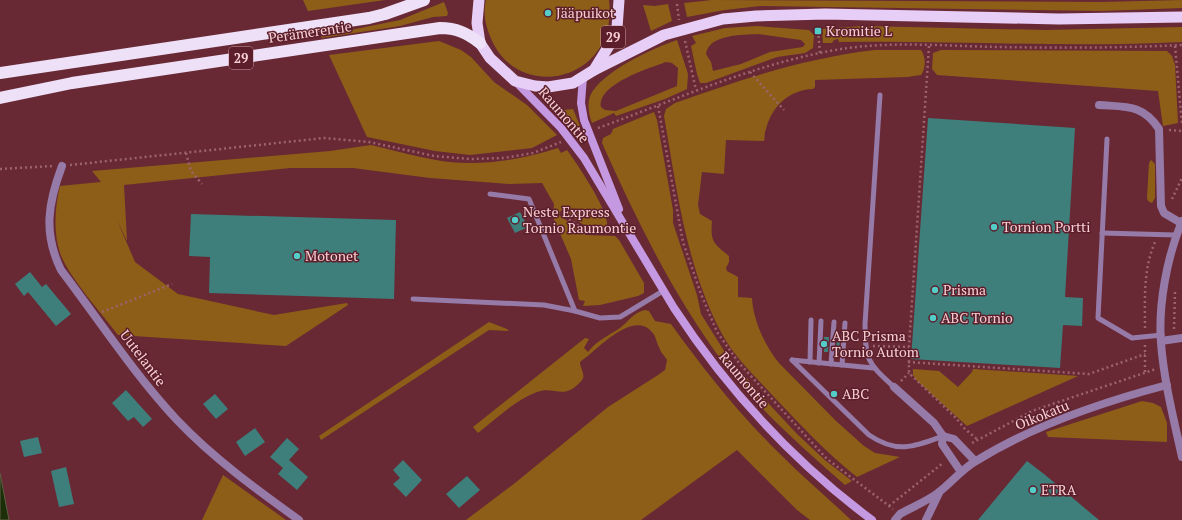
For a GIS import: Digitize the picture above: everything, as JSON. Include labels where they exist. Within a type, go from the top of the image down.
[{"type":"highway","name":"Perämerentie","points":[[0,73],[369,18],[424,0]]},
{"type":"highway","name":"29","points":[[479,0],[476,23],[480,43],[490,58],[515,80],[535,86],[548,87],[573,83],[594,70],[664,34],[723,19],[756,16],[825,14],[1059,19],[1182,17]]},
{"type":"highway","name":"29","points":[[594,70],[610,44],[617,28],[619,0]]},
{"type":"highway","name":"Perämerentie","points":[[0,98],[72,83],[440,28],[451,28],[462,31],[480,43]]},
{"type":"main road","name":"Raumontie","points":[[583,77],[580,102],[584,120],[627,230]]},
{"type":"main road","name":"Raumontie","points":[[515,80],[561,128],[584,158],[663,292],[711,361],[772,432],[810,470],[872,520]]},
{"type":"street","points":[[1098,105],[1137,109],[1146,113],[1159,129],[1162,206],[1167,214],[1182,222],[1170,255],[1164,288],[1161,338],[1167,385],[1182,457]]},
{"type":"street","name":"Uutelantie","points":[[62,166],[50,206],[51,244],[61,270],[157,398],[178,421],[216,458],[254,488],[299,520]]},
{"type":"street","points":[[1161,338],[1178,339]]},
{"type":"street","name":"Oikokatu","points":[[895,520],[900,514],[939,493],[975,461],[1010,442],[1044,427],[1106,404],[1167,385]]},
{"type":"street","points":[[894,387],[934,423],[943,436],[942,444],[961,472]]},
{"type":"street","points":[[943,436],[954,438],[975,461]]},
{"type":"street","name":"Oikokatu","points":[[926,520],[939,493]]},
{"type":"lane","points":[[880,95],[865,324],[866,345],[868,361],[873,368],[894,387]]},
{"type":"lane","points":[[1107,139],[1098,318],[1132,338],[1161,338]]},
{"type":"lane","points":[[490,194],[529,199],[576,311]]},
{"type":"lane","points":[[1102,234],[1176,235]]},
{"type":"lane","points":[[413,299],[544,305],[576,311],[600,318],[620,317],[663,292]]},
{"type":"lane","points":[[810,362],[812,320]]},
{"type":"lane","points":[[819,363],[821,321]]},
{"type":"lane","points":[[831,364],[834,322]]},
{"type":"lane","points":[[842,365],[845,323]]},
{"type":"lane","points":[[873,368],[792,360],[869,435],[883,444],[899,448],[927,442],[943,436]]},
{"type":"path","points":[[677,4],[680,20]]},
{"type":"path","points":[[818,31],[820,53]]},
{"type":"path","points":[[684,39],[696,90]]},
{"type":"path","points":[[595,129],[658,106],[696,90],[750,72],[820,53],[875,46],[1126,48],[1182,45]]},
{"type":"path","points":[[928,46],[908,362],[909,373],[978,440]]},
{"type":"path","points":[[1175,46],[1182,124]]},
{"type":"path","points":[[750,72],[784,110]]},
{"type":"path","points":[[658,106],[683,242],[700,294],[717,332],[739,363],[827,459],[889,506]]},
{"type":"path","points":[[0,169],[62,166],[324,138],[369,142],[434,156],[470,159],[504,158],[533,153],[562,142]]},
{"type":"path","points":[[186,153],[190,171],[202,184]]},
{"type":"path","points":[[1167,214],[1171,199],[1182,178]]},
{"type":"path","points":[[565,216],[586,231],[600,233],[627,230]]},
{"type":"path","points":[[1145,372],[1145,288],[1151,251],[1158,235]]},
{"type":"path","points":[[94,315],[172,284]]},
{"type":"path","points":[[1175,288],[1178,339]]},
{"type":"path","points":[[866,345],[909,347]]},
{"type":"path","points":[[908,362],[1089,374],[1145,354]]},
{"type":"shaded area","points":[[303,0],[385,0],[308,11]]},
{"type":"shaded area","points":[[486,0],[609,0],[608,28],[598,50],[583,66],[563,75],[542,77],[521,71],[503,58],[490,36],[487,27],[485,18]]},
{"type":"shaded area","points":[[712,0],[1101,2],[1182,0],[1182,8],[1102,11],[760,6],[725,10],[687,17],[684,3]]},
{"type":"shaded area","points":[[444,2],[448,13],[447,16],[433,17],[400,26],[322,38],[321,36],[400,20]]},
{"type":"shaded area","points":[[668,4],[672,21],[651,31],[643,5],[655,6]]},
{"type":"shaded area","points":[[757,26],[809,30],[814,35],[813,48],[805,53],[777,57],[706,83],[700,83],[691,46],[696,43],[692,36],[725,28]],"holes":[[[758,34],[801,40],[805,44],[803,47],[770,52],[741,64],[713,71],[711,62],[706,54],[708,47],[713,43],[720,39],[735,35]]]},
{"type":"shaded area","points":[[863,26],[1046,30],[1182,27],[1182,42],[1139,44],[1053,44],[839,42],[838,39],[834,40],[832,43],[823,43],[822,29]]},
{"type":"shaded area","points":[[677,40],[688,74],[687,89],[665,99],[616,116],[614,113],[592,123],[589,113],[590,96],[605,78],[642,55]],"holes":[[[666,62],[672,63],[678,68],[677,86],[616,111],[605,110],[601,107],[602,99],[607,91],[616,84],[649,68]]]},
{"type":"shaded area","points":[[439,41],[461,50],[471,57],[494,82],[527,105],[557,135],[532,148],[470,155],[435,151],[367,137],[329,55]]},
{"type":"shaded area","points":[[875,50],[921,50],[925,59],[923,72],[921,75],[907,77],[815,80],[815,87],[813,89],[796,92],[777,106],[769,121],[765,132],[764,141],[726,140],[724,174],[702,172],[698,205],[700,214],[712,221],[712,234],[714,242],[729,256],[729,262],[726,268],[727,271],[738,277],[738,297],[752,298],[757,324],[769,349],[779,363],[836,421],[864,446],[875,453],[900,457],[857,477],[824,449],[753,375],[739,359],[722,334],[710,308],[691,255],[684,228],[664,116],[666,109],[675,103],[748,78],[823,58]]},
{"type":"shaded area","points":[[941,50],[1167,51],[1172,56],[1175,65],[1178,123],[1163,126],[1158,91],[937,75],[932,69],[933,53]]},
{"type":"shaded area","points":[[573,109],[580,126],[572,129],[556,111]]},
{"type":"shaded area","points":[[654,112],[657,120],[673,210],[673,223],[697,295],[701,314],[726,354],[769,404],[797,434],[826,461],[852,481],[845,485],[798,443],[752,398],[738,382],[689,313],[643,230],[602,143],[603,138],[611,134],[613,129]]},
{"type":"shaded area","points":[[371,145],[433,160],[459,163],[504,161],[526,157],[558,148],[561,153],[567,150],[599,200],[607,221],[607,228],[601,229],[589,227],[561,210],[559,215],[586,235],[615,236],[619,240],[644,283],[644,293],[638,296],[600,305],[583,306],[585,301],[579,300],[571,259],[553,217],[554,204],[542,183],[509,184],[430,178],[353,168],[290,168],[124,185],[127,241],[117,220],[135,262],[178,294],[274,315],[347,303],[348,305],[286,346],[118,335],[70,273],[60,253],[56,236],[56,219],[60,186],[101,182],[92,171],[330,151]]},
{"type":"shaded area","points":[[1151,160],[1155,164],[1155,198],[1152,203],[1148,201],[1147,198],[1149,163]]},
{"type":"shaded area","points":[[645,310],[649,311],[655,321],[671,324],[709,375],[750,423],[789,463],[851,520],[810,520],[797,510],[737,450],[641,520],[466,520],[515,483],[608,407],[665,370],[667,360],[660,351],[651,331],[643,326],[633,326],[623,329],[613,335],[580,362],[583,378],[576,387],[564,392],[543,390],[529,395],[513,405],[478,433],[473,427],[585,338],[589,339],[584,348],[588,352],[598,342],[620,328],[634,315]]},
{"type":"shaded area","points":[[489,322],[509,331],[489,330],[321,440],[319,436]]},
{"type":"shaded area","points":[[913,369],[939,371],[958,387],[973,369],[1078,376],[967,426],[917,381],[913,375]]},
{"type":"shaded area","points":[[1142,401],[1153,403],[1161,407],[1167,423],[1167,442],[1048,437],[1046,432]]},
{"type":"shaded area","points":[[0,473],[9,520],[0,520]]},
{"type":"shaded area","points":[[223,475],[286,520],[202,520]]},
{"type":"building","name":"Tornion Portti","points":[[928,118],[1075,128],[1065,297],[1083,298],[1082,326],[1063,325],[1060,368],[911,359]]},
{"type":"building","points":[[520,212],[528,227],[515,233],[507,218]]},
{"type":"building","name":"Motonet","points":[[191,214],[396,220],[394,299],[209,293],[210,257],[189,256]]},
{"type":"building","points":[[30,272],[42,287],[46,284],[71,314],[56,326],[28,292],[24,296],[15,284]]},
{"type":"building","points":[[824,337],[829,337],[828,352],[824,352]]},
{"type":"building","points":[[837,337],[840,338],[839,353],[836,352]]},
{"type":"building","points":[[126,390],[152,419],[143,427],[134,417],[128,421],[112,403]]},
{"type":"building","points":[[215,394],[228,409],[216,419],[203,404]]},
{"type":"building","points":[[255,428],[265,442],[245,456],[236,442]]},
{"type":"building","points":[[38,437],[42,453],[24,457],[20,441]]},
{"type":"building","points":[[287,438],[299,449],[289,460],[308,477],[297,490],[278,474],[283,468],[270,457]]},
{"type":"building","points":[[403,460],[422,480],[406,497],[393,484],[400,478],[393,470]]},
{"type":"building","name":"ETRA","points":[[1027,461],[1044,474],[1099,520],[978,520]]},
{"type":"building","points":[[66,467],[74,504],[59,507],[51,471]]},
{"type":"building","points":[[467,476],[480,490],[459,508],[446,494]]},
{"type":"place","name":"Jääpuikot","points":[[548,13]]},
{"type":"place","name":"Kromitie L","points":[[818,31]]},
{"type":"place","name":"Neste Express Tornio Raumontie","points":[[515,220]]},
{"type":"place","name":"Tornion Portti","points":[[994,227]]},
{"type":"place","name":"Motonet","points":[[297,256]]},
{"type":"place","name":"Prisma","points":[[935,290]]},
{"type":"place","name":"ABC Tornio","points":[[933,318]]},
{"type":"place","name":"ABC Prisma Tornio Autom","points":[[824,344]]},
{"type":"place","name":"ABC","points":[[834,394]]},
{"type":"place","name":"ETRA","points":[[1033,490]]}]
